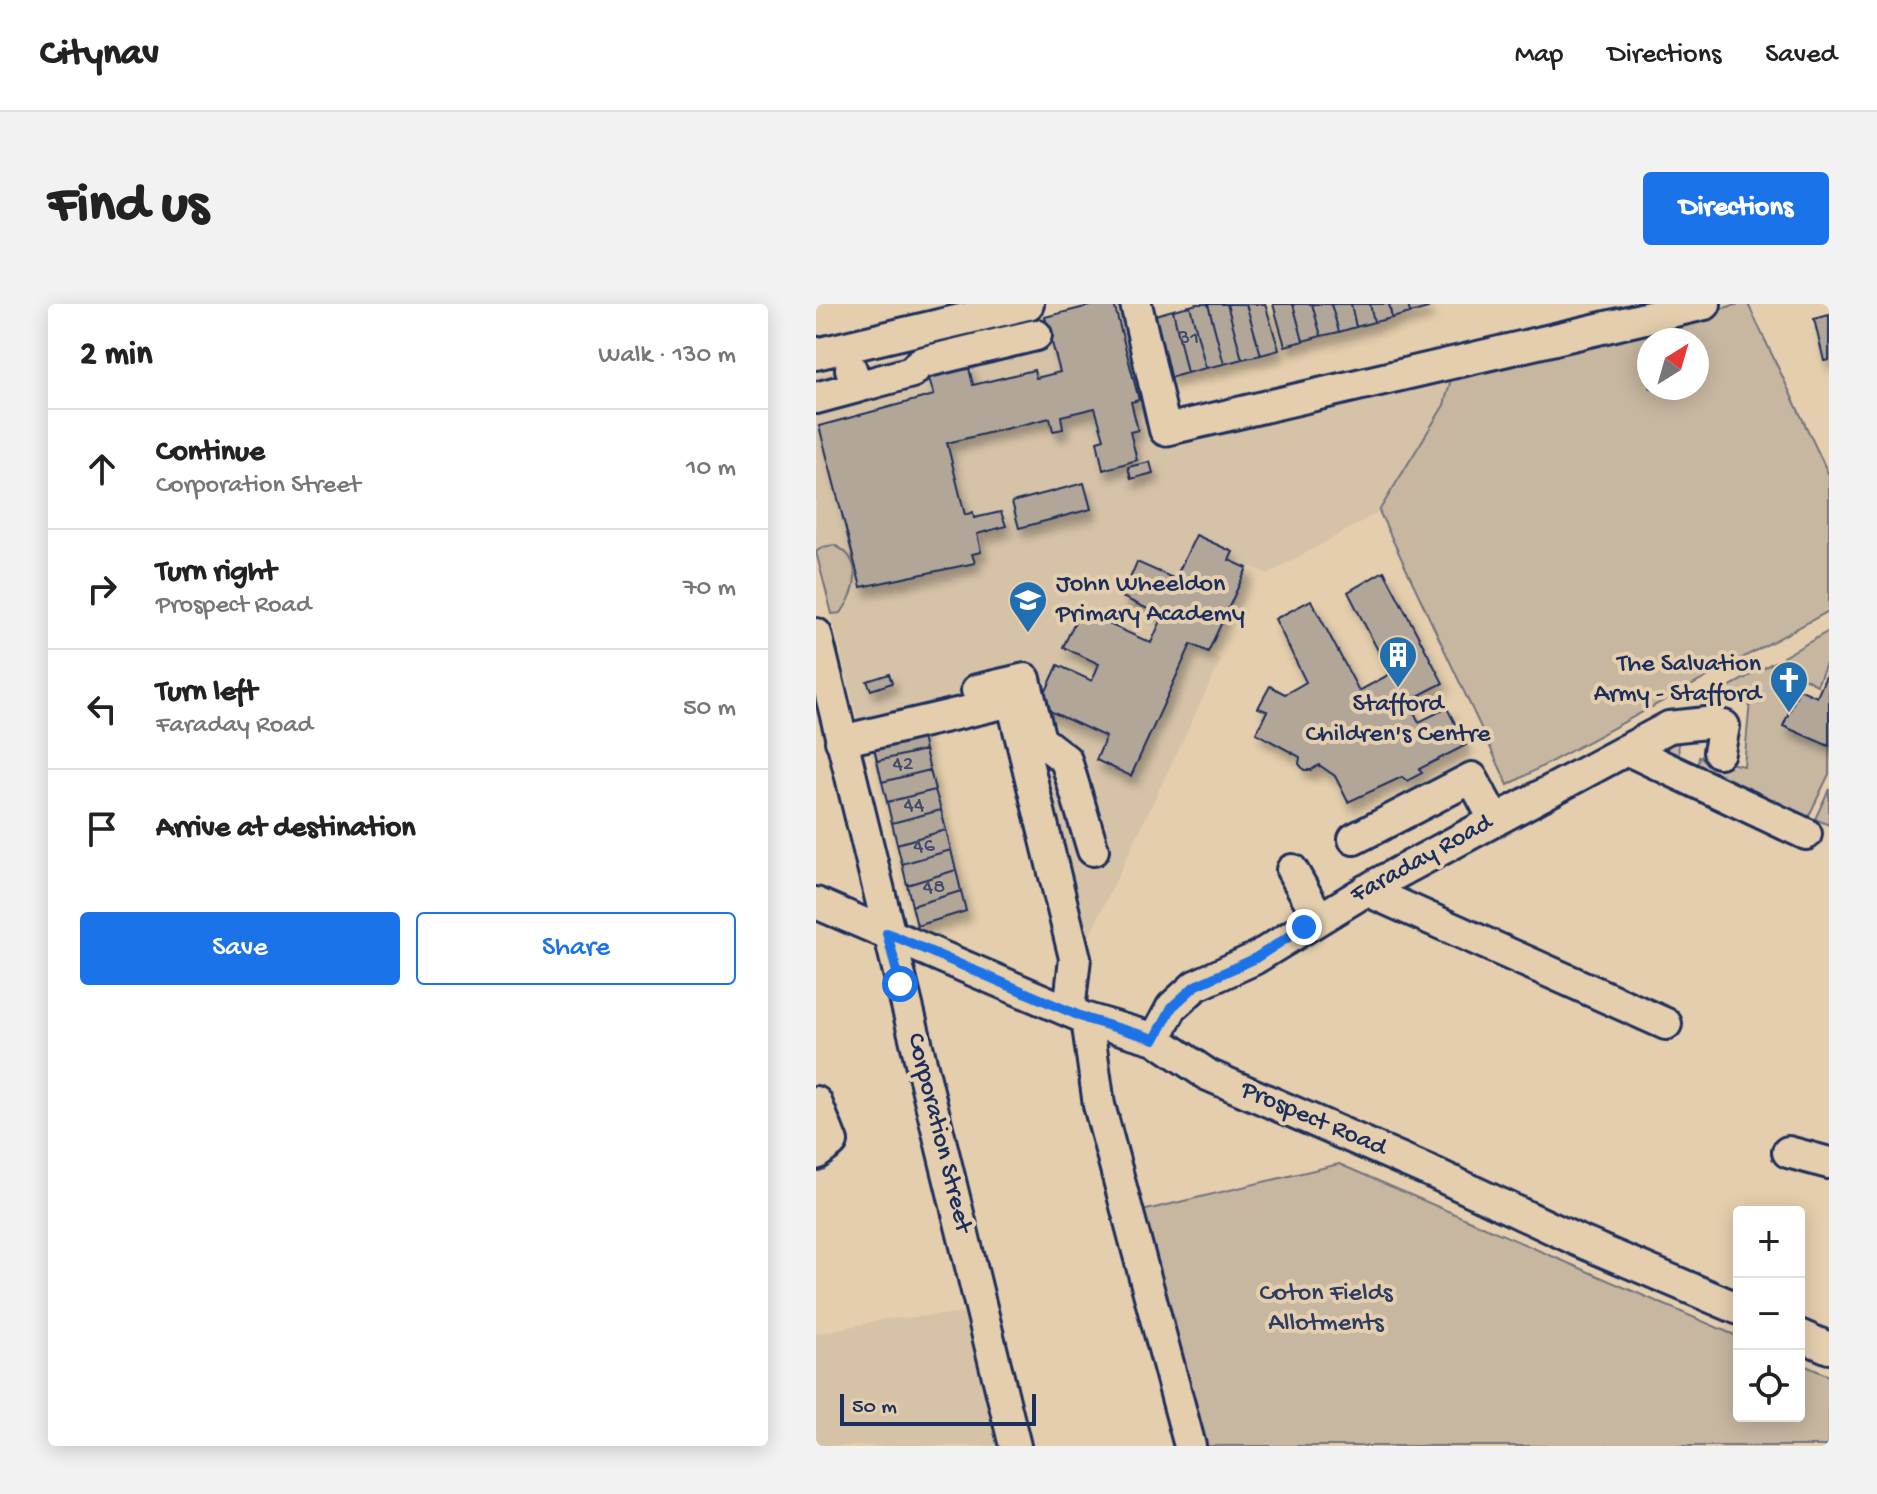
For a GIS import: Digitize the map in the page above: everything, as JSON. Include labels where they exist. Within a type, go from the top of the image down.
[{"type":"street","points":[[857,387],[831,351],[1028,304]]},
{"type":"street","points":[[1136,304],[1165,430],[1630,312],[1705,304]]},
{"type":"street","points":[[816,398],[912,372],[920,363],[1036,335]]},
{"type":"street","name":"Corporation Street","points":[[816,634],[834,724],[1015,1446]]},
{"type":"street","points":[[834,724],[1025,679],[1040,740],[1066,760],[1093,850]]},
{"type":"street","points":[[834,724],[1012,701],[1075,958],[1078,1015],[1099,1105],[1190,1446]]},
{"type":"street","name":"Faraday Road","points":[[1155,1039],[1172,1007],[1195,986],[1254,959],[1366,890],[1494,819],[1669,727],[1706,723],[1723,728]]},
{"type":"street","points":[[1628,750],[1806,834]]},
{"type":"street","points":[[1354,839],[1472,778],[1494,819]]},
{"type":"street","points":[[1292,870],[1319,918]]},
{"type":"street","points":[[1366,890],[1666,1024]]},
{"type":"street","name":"Prospect Road","points":[[816,903],[1078,1015],[1155,1039],[1208,1075],[1733,1306]]},
{"type":"street","points":[[816,1102],[832,1142],[816,1154]]},
{"type":"street","points":[[1788,1152],[1829,1163]]},
{"type":"street","points":[[1805,1338],[1829,1348]]},
{"type":"shaded area","name":"John Wheeldon Primary Academy","points":[[1097,304],[1114,304],[1150,442],[1731,304],[1749,304],[1829,474],[1829,611],[1508,785],[1379,512],[1268,574],[1250,566],[1210,654],[1221,660],[1084,947],[1016,695],[861,734],[816,552],[816,376]]},
{"type":"shaded area","points":[[968,1313],[1000,1446],[816,1446],[816,1334],[886,1319]]},
{"type":"green space","points":[[1748,304],[1829,475],[1829,611],[1508,785],[1379,511],[1444,405],[1451,379],[1637,331],[1637,400],[1709,400],[1709,328],[1647,328]]},
{"type":"green space","points":[[834,545],[850,558],[855,576],[847,604],[841,613],[832,614],[816,552]]},
{"type":"green space","points":[[1829,631],[1829,657],[1817,685],[1798,675],[1783,657]]},
{"type":"green space","points":[[1774,662],[1799,689],[1784,726],[1829,746],[1829,774],[1807,820],[1669,753],[1667,746],[1678,742],[1679,756],[1698,764],[1699,757],[1744,766],[1750,701],[1730,695],[1725,689]]},
{"type":"green space","points":[[1829,789],[1829,825],[1815,819]]},
{"type":"green space","name":"Coton Fields Allotments","points":[[1339,1164],[1733,1334],[1733,1422],[1805,1422],[1805,1366],[1829,1376],[1829,1446],[1201,1446],[1142,1211]]},
{"type":"building","points":[[1097,304],[1114,304],[1139,400],[1131,402],[1138,430],[1130,432],[1137,460],[1103,470],[1097,441],[1104,439],[1095,408],[1061,416],[1063,429],[1053,431],[1050,418],[947,443],[965,515],[973,512],[974,518],[1001,512],[1006,526],[977,534],[981,552],[972,554],[975,563],[861,587],[819,426],[934,395],[928,375],[968,364],[973,385],[1034,370],[1036,378],[1060,372],[1045,317]]},
{"type":"building","points":[[1208,304],[1224,364],[1206,368],[1190,306]]},
{"type":"building","points":[[1208,304],[1227,304],[1242,359],[1224,364]]},
{"type":"building","points":[[1227,304],[1246,304],[1261,355],[1242,359]]},
{"type":"building","points":[[1246,304],[1265,304],[1279,350],[1261,355]]},
{"type":"building","points":[[1273,304],[1293,304],[1303,341],[1285,346]]},
{"type":"building","points":[[1293,304],[1312,304],[1321,336],[1303,341]]},
{"type":"building","points":[[1312,304],[1331,304],[1339,332],[1321,336]]},
{"type":"building","points":[[1331,304],[1351,304],[1356,327],[1339,332]]},
{"type":"building","points":[[1351,304],[1370,304],[1374,322],[1356,327]]},
{"type":"building","points":[[1370,304],[1389,304],[1392,318],[1374,322]]},
{"type":"building","points":[[1389,304],[1408,304],[1410,313],[1392,318]]},
{"type":"building","points":[[1408,304],[1427,304],[1428,308],[1410,313]]},
{"type":"building","points":[[1190,306],[1206,368],[1187,373],[1173,310]]},
{"type":"building","points":[[1173,310],[1187,373],[1169,378],[1155,315]]},
{"type":"building","points":[[1829,315],[1829,360],[1824,361],[1814,319]]},
{"type":"building","points":[[1150,462],[1153,473],[1131,479],[1128,467]]},
{"type":"building","points":[[1084,483],[1091,509],[1019,528],[1012,502]]},
{"type":"building","points":[[1196,535],[1233,552],[1229,560],[1247,568],[1208,652],[1191,644],[1131,776],[1096,760],[1106,737],[1039,706],[1058,665],[1092,681],[1099,664],[1063,647],[1080,611],[1151,643],[1163,616],[1122,597],[1137,562],[1175,579]]},
{"type":"building","name":"Stafford Children's Centre","points":[[1384,571],[1443,683],[1408,701],[1419,722],[1447,708],[1466,745],[1419,769],[1422,773],[1407,781],[1402,777],[1348,802],[1335,776],[1319,765],[1304,770],[1299,764],[1300,757],[1256,733],[1267,711],[1258,708],[1270,686],[1285,694],[1306,682],[1275,619],[1311,600],[1359,691],[1390,674],[1348,592]]},
{"type":"building","points":[[1829,669],[1829,746],[1783,726],[1799,689],[1817,697]]},
{"type":"building","points":[[889,674],[892,683],[871,690],[867,681]]},
{"type":"building","points":[[920,729],[925,750],[877,761],[872,740]]},
{"type":"building","points":[[925,750],[930,770],[882,782],[877,761]]},
{"type":"building","points":[[930,770],[935,790],[887,802],[882,782]]},
{"type":"building","points":[[935,790],[941,810],[892,823],[887,802]]},
{"type":"building","points":[[941,810],[946,830],[897,844],[892,823]]},
{"type":"building","points":[[946,830],[951,850],[902,864],[897,844]]},
{"type":"building","points":[[951,850],[956,870],[907,885],[902,864]]},
{"type":"building","points":[[956,870],[961,891],[912,906],[907,885]]},
{"type":"building","points":[[961,891],[966,911],[917,926],[912,906]]},
{"type":"place","name":"John Wheeldon Primary Academy","points":[[1028,634]]},
{"type":"place","name":"Stafford Children's Centre","points":[[1398,689]]},
{"type":"place","name":"The Salvation Army - Stafford","points":[[1789,714]]},
{"type":"route","points":[[900,984],[887,933],[1087,1019],[1155,1039],[1172,1007],[1195,986],[1254,959],[1304,927]]}]
